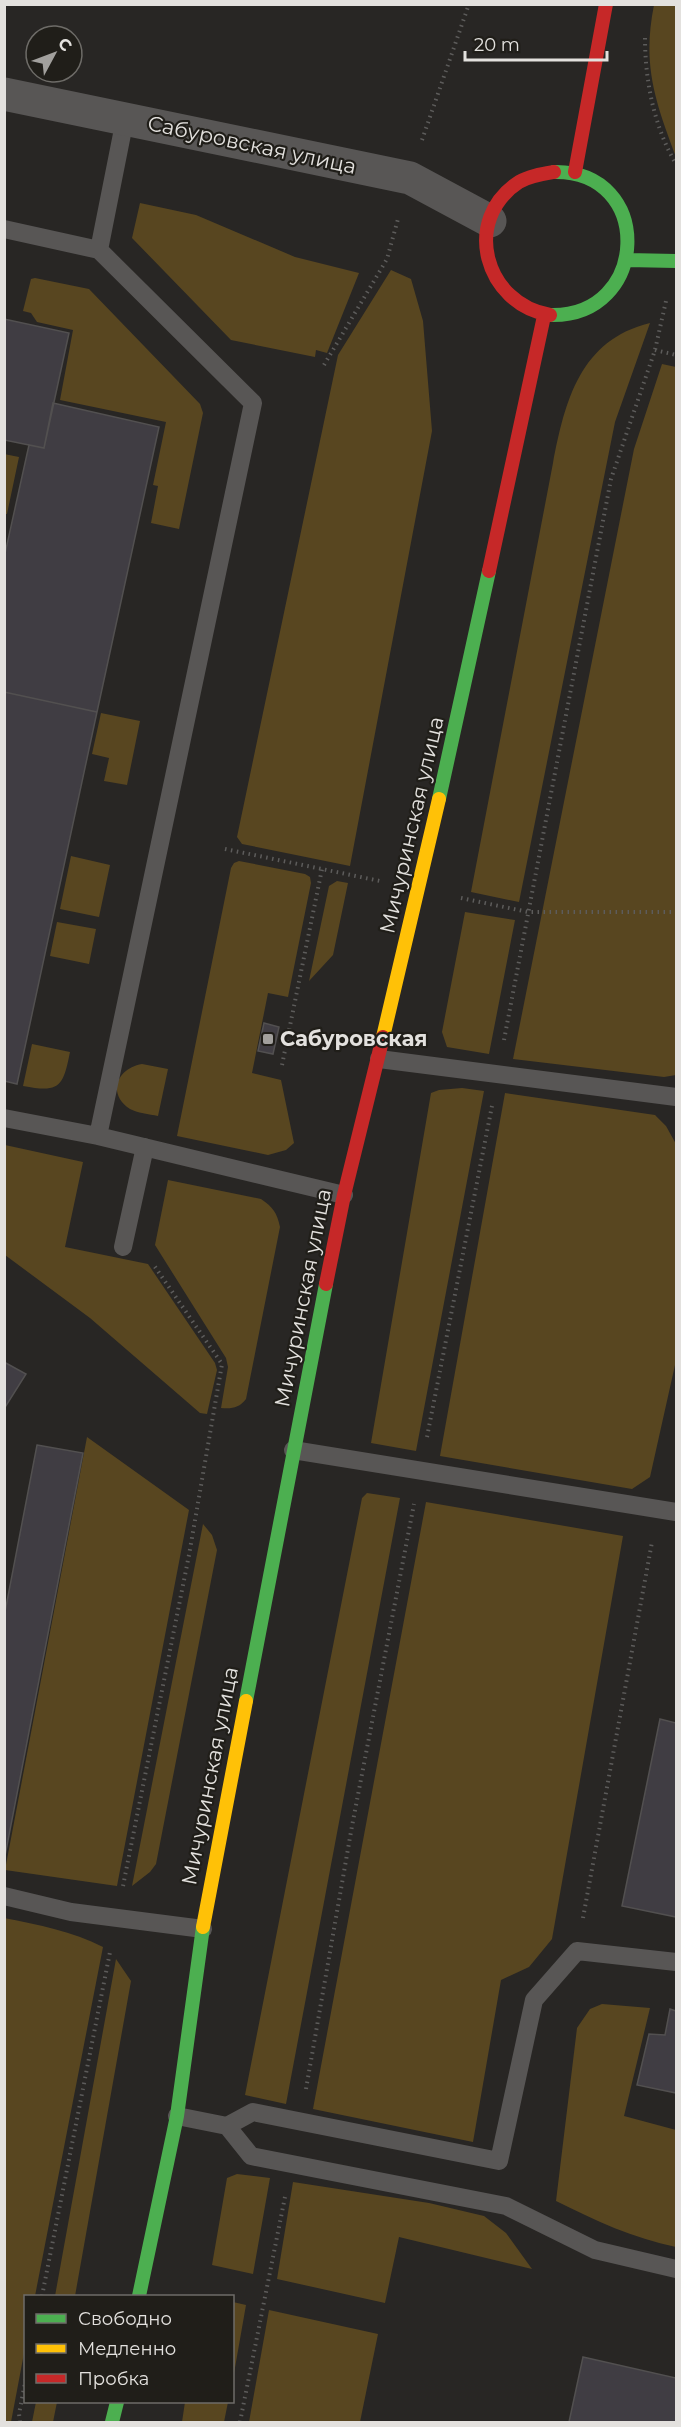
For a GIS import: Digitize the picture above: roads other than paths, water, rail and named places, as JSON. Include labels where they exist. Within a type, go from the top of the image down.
[{"type":"main road","points":[[575,172],[606,4]]},
{"type":"main road","points":[[575,172],[605,189],[620,208],[628,230],[627,260],[621,275],[608,294],[588,307],[566,314],[544,316],[522,307],[503,288],[489,267],[485,238],[490,221],[501,200],[518,183],[536,174],[575,172]]},
{"type":"main road","points":[[627,260],[676,261]]},
{"type":"main road","name":"Мичуринская улица","points":[[139,2295],[177,2116],[202,1929],[293,1450],[345,1195],[420,888],[544,316]]},
{"type":"main road","points":[[112,2422],[117,2403]]},
{"type":"street","name":"Сабуровская улица","points":[[4,94],[410,178],[490,221]]},
{"type":"lane","points":[[99,250],[125,119]]},
{"type":"lane","points":[[4,229],[99,250],[253,403],[98,1136]]},
{"type":"lane","points":[[380,1059],[676,1097]]},
{"type":"lane","points":[[4,1118],[98,1136],[345,1195]]},
{"type":"lane","points":[[123,1247],[145,1147]]},
{"type":"lane","points":[[293,1450],[676,1512]]},
{"type":"lane","points":[[4,1896],[70,1912],[202,1929]]},
{"type":"lane","points":[[177,2116],[227,2126],[253,2112],[499,2161],[534,2000],[577,1951],[676,1962]]},
{"type":"lane","points":[[227,2126],[251,2156],[292,2166],[506,2206],[595,2250],[676,2269]]},
{"type":"place","name":"Сабуровская","points":[[268,1039]]}]
